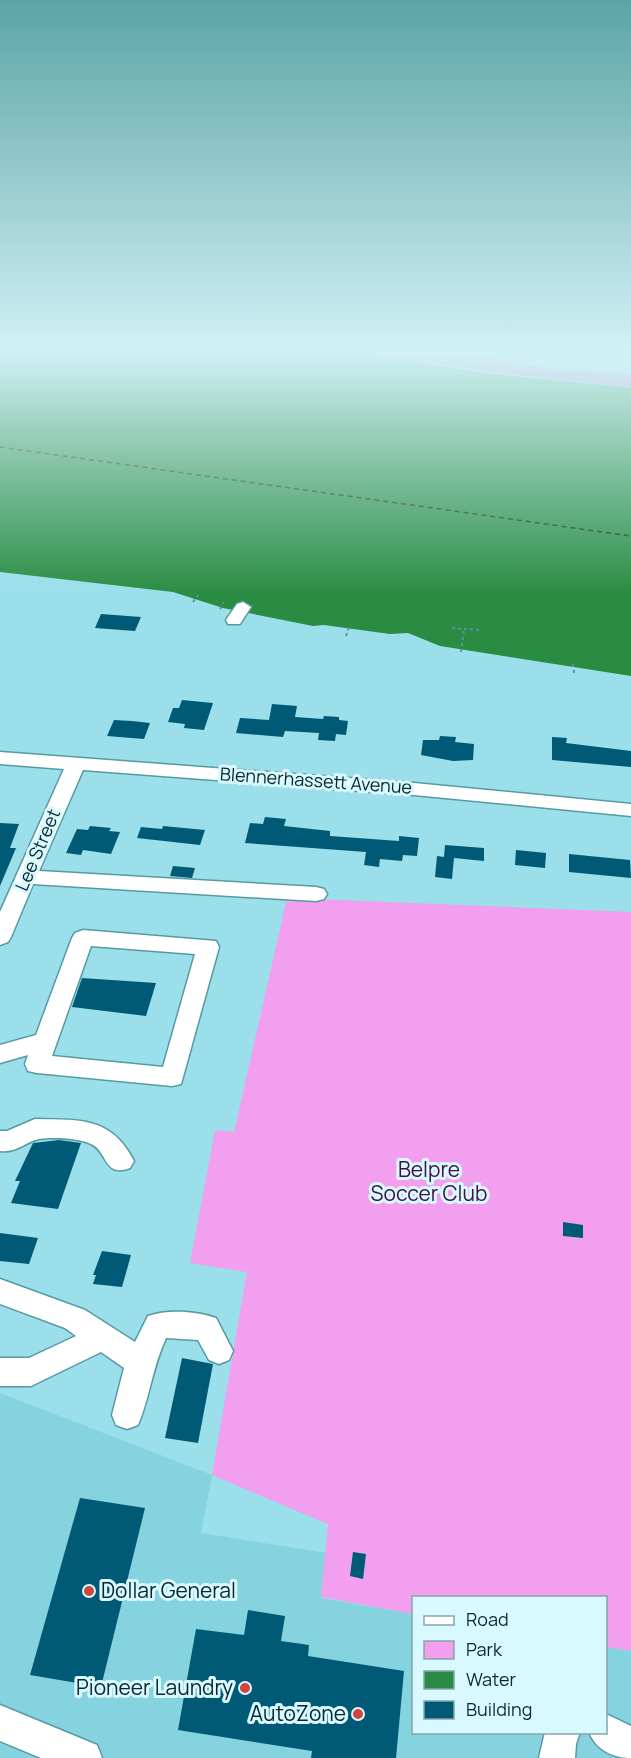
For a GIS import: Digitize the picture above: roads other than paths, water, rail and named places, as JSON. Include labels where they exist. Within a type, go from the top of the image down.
[{"type":"street","name":"Blennerhassett Avenue","points":[[0,758],[414,789],[631,810]]},
{"type":"street","name":"Lee Street","points":[[0,937],[12,894],[76,764]]},
{"type":"street","points":[[12,894],[315,894]]},
{"type":"street","points":[[83,938],[208,947],[172,1077],[37,1064],[47,1041],[83,938]]},
{"type":"street","points":[[0,1054],[47,1041]]},
{"type":"street","points":[[0,1141],[10,1142],[35,1129],[74,1130],[101,1136],[121,1161]]},
{"type":"street","points":[[0,1291],[75,1319],[140,1362]]},
{"type":"street","points":[[127,1414],[140,1362],[158,1325],[206,1327],[219,1351]]},
{"type":"street","points":[[0,1372],[31,1372],[104,1337]]},
{"type":"street","points":[[0,1724],[84,1758]]},
{"type":"street","points":[[607,1733],[625,1742],[631,1753]]},
{"type":"street","points":[[556,1758],[562,1734]]},
{"type":"water","points":[[0,432],[631,432],[631,676],[440,646],[408,633],[390,634],[324,625],[313,626],[223,608],[173,592],[0,572]]},
{"type":"place","name":"Dollar General","points":[[89,1591]]},
{"type":"place","name":"Pioneer Laundry","points":[[245,1688]]},
{"type":"place","name":"AutoZone","points":[[358,1714]]},
{"type":"park label","name":"Belpre Soccer Club","points":[[429,1182]]}]
